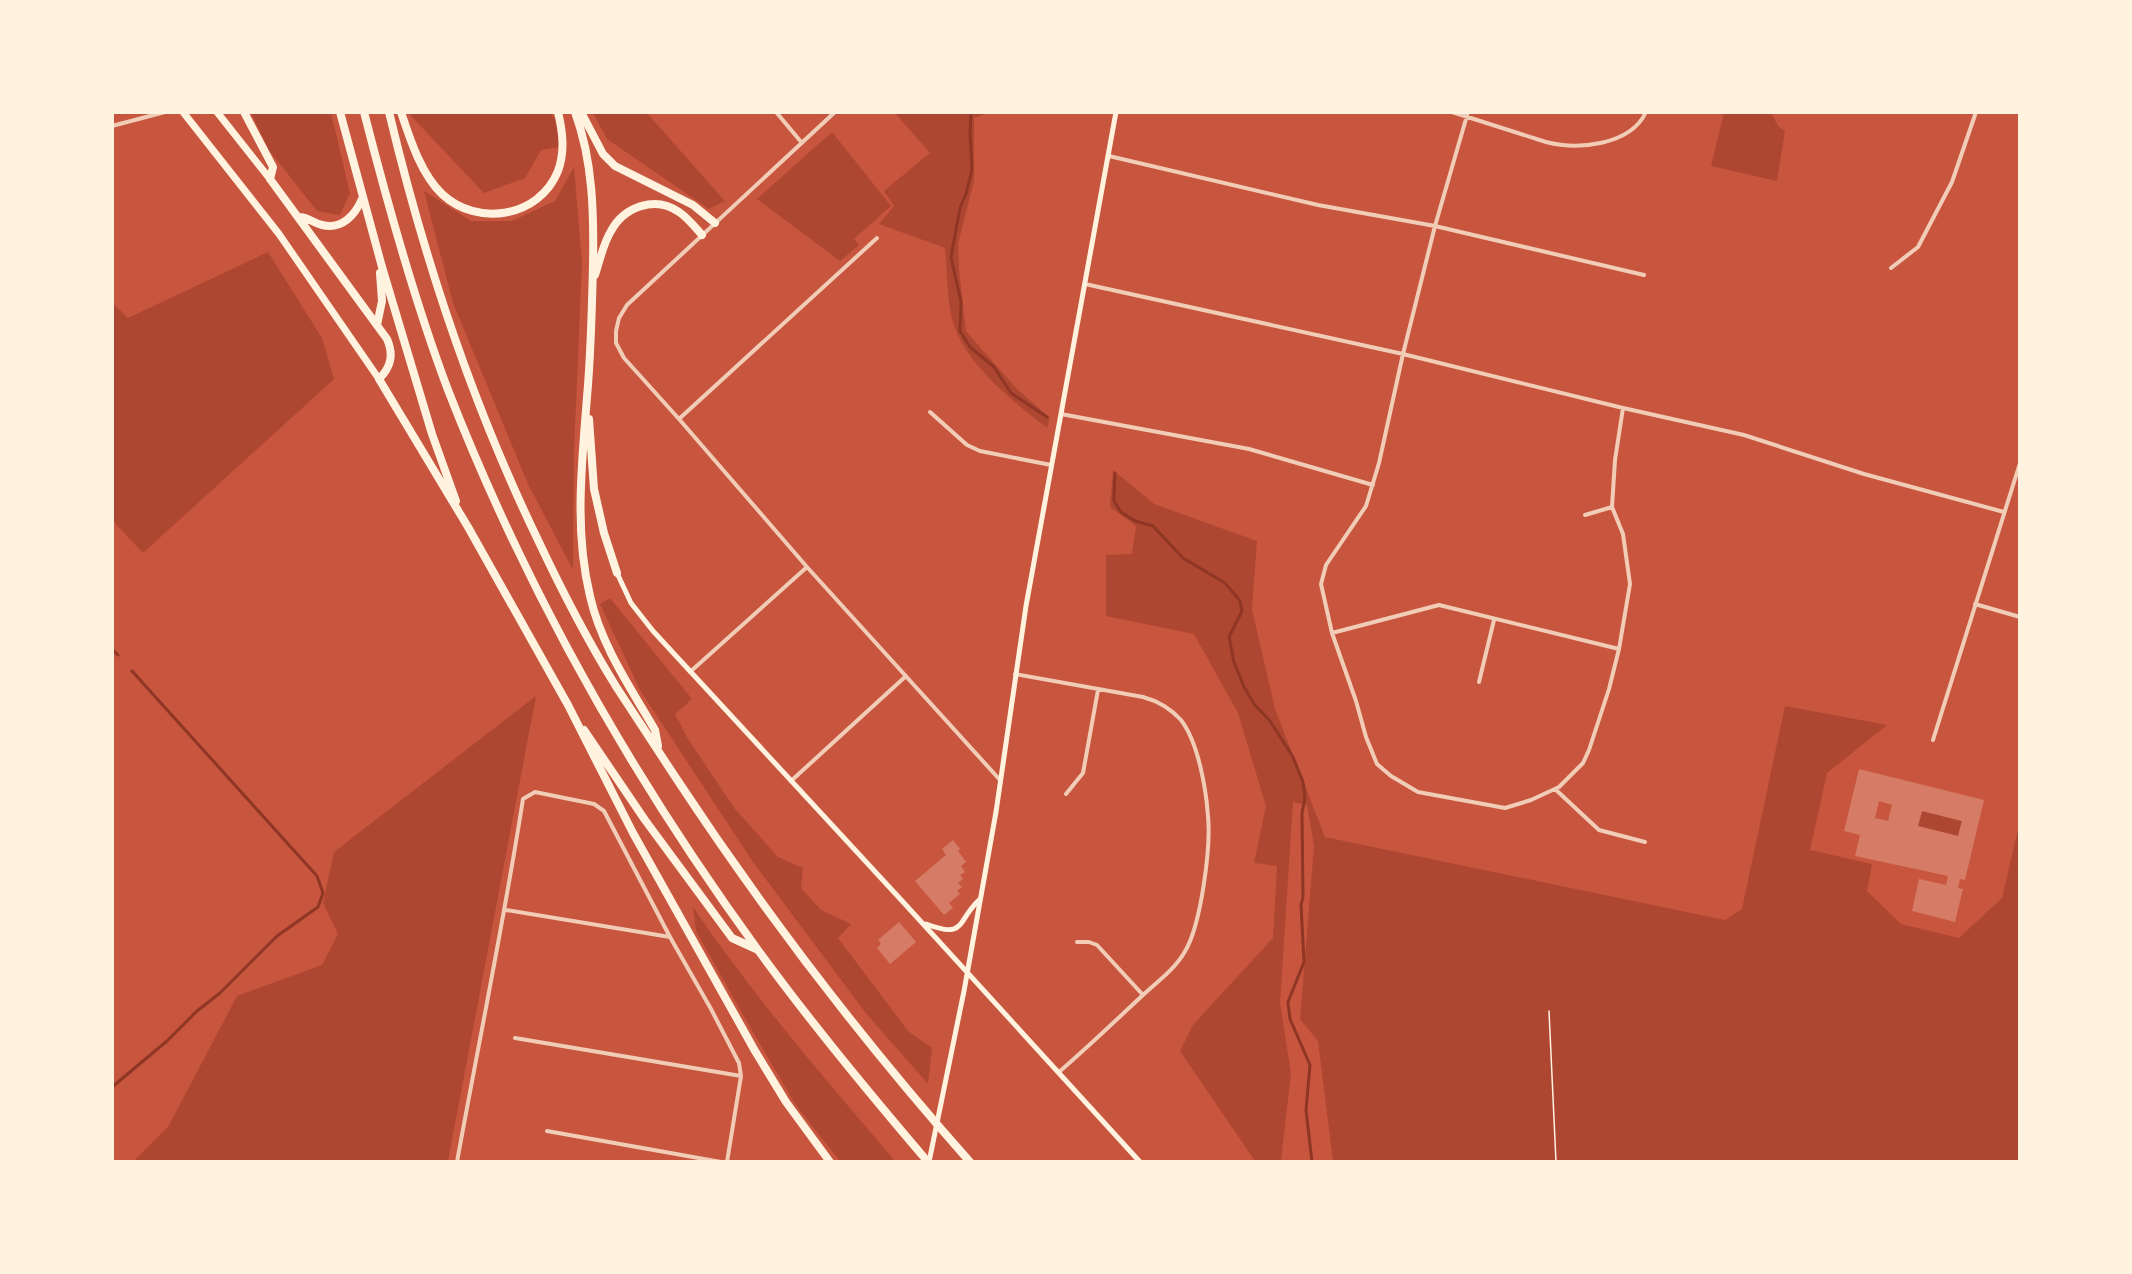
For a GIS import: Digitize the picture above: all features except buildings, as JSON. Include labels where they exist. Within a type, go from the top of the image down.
[{"type":"highway","points":[[183,112],[279,234],[379,379],[468,527],[568,705],[633,833],[755,1051],[786,1102],[830,1161]]},
{"type":"highway","points":[[217,112],[299,217],[387,339],[391,352],[389,367],[379,379]]},
{"type":"highway","points":[[244,112],[273,167],[270,179]]},
{"type":"highway","points":[[340,112],[378,254],[432,434],[450,486],[468,527]]},
{"type":"highway","points":[[364,112],[394,223],[430,340],[471,446],[508,530],[578,669],[630,759],[672,825],[758,950],[852,1072],[928,1161]]},
{"type":"highway","points":[[388,112],[408,192],[450,329],[500,457],[577,617],[616,686],[755,895],[820,983],[887,1066],[970,1161]]},
{"type":"highway","points":[[401,112],[427,173],[441,193],[471,212],[493,215],[525,206],[543,193],[557,173],[563,147],[558,112]]},
{"type":"highway","points":[[575,112],[585,148],[592,198],[592,285],[588,397],[582,450],[581,507],[589,594],[602,636],[655,730],[658,751]]},
{"type":"highway","points":[[580,112],[603,154],[615,166],[693,205],[715,224]]},
{"type":"highway","points":[[299,217],[307,217],[327,226],[339,224],[352,217],[362,198]]},
{"type":"highway","points":[[592,285],[609,233],[620,218],[633,208],[650,204],[672,208],[685,216],[702,235]]},
{"type":"highway","points":[[377,325],[382,301],[378,254]]},
{"type":"highway","points":[[588,397],[594,489],[604,533],[617,573]]},
{"type":"highway","points":[[568,705],[645,820],[732,938],[758,950]]},
{"type":"main road","points":[[928,1161],[968,972],[1001,780],[1015,674],[1116,112]]},
{"type":"main road","points":[[617,573],[638,613],[690,672],[1140,1161]]},
{"type":"main road","points":[[923,923],[948,930],[955,929],[964,922],[980,899]]},
{"type":"street","points":[[112,126],[165,112]]},
{"type":"street","points":[[776,112],[801,143]]},
{"type":"street","points":[[836,112],[627,305],[619,318],[616,342],[624,358],[807,567],[1001,780]]},
{"type":"street","points":[[1452,112],[1468,115],[1557,145],[1581,146],[1604,142],[1626,133],[1636,126],[1646,112]]},
{"type":"street","points":[[1892,268],[1918,247],[1952,182],[1976,112]]},
{"type":"street","points":[[1468,115],[1435,226],[1366,506],[1332,555],[1321,584],[1332,633],[1377,764],[1391,776],[1418,792],[1505,808],[1555,789],[1583,763],[1590,750],[1609,689],[1630,584],[1623,534],[1612,507],[1615,460],[1623,408]]},
{"type":"street","points":[[1109,156],[1318,205],[1435,226],[1644,275]]},
{"type":"street","points":[[679,419],[877,238]]},
{"type":"street","points":[[1085,284],[1403,354],[1744,435],[1864,474],[2004,512]]},
{"type":"street","points":[[930,412],[968,445],[980,451],[1051,465]]},
{"type":"street","points":[[1060,414],[1249,449],[1372,485]]},
{"type":"street","points":[[1933,740],[2019,463]]},
{"type":"street","points":[[1585,515],[1612,507]]},
{"type":"street","points":[[690,672],[807,567]]},
{"type":"street","points":[[1975,604],[2019,617]]},
{"type":"street","points":[[1332,633],[1439,605],[1618,650]]},
{"type":"street","points":[[1479,682],[1494,620]]},
{"type":"street","points":[[1015,674],[1155,701],[1170,710],[1181,720],[1193,742],[1208,816],[1208,837],[1197,925],[1184,954],[1165,975],[1059,1072]]},
{"type":"street","points":[[790,782],[906,676]]},
{"type":"street","points":[[1066,794],[1083,773],[1098,690]]},
{"type":"street","points":[[1555,789],[1599,830],[1645,842]]},
{"type":"street","points":[[457,1161],[480,1031],[506,910],[523,799],[535,792],[594,804],[604,811],[670,937],[711,1009],[739,1063],[741,1076],[727,1161]]},
{"type":"street","points":[[506,910],[670,937]]},
{"type":"street","points":[[1077,942],[1097,945],[1143,995]]},
{"type":"street","points":[[515,1038],[741,1076]]},
{"type":"street","points":[[547,1131],[722,1161]]},
{"type":"path","points":[[1550,1011],[1556,1161]]},
{"type":"shaded area","points":[[1724,112],[1771,113],[1778,126],[1785,131],[1777,181],[1711,166]]},
{"type":"shaded area","points":[[251,113],[331,113],[350,193],[340,215],[317,211],[269,150]]},
{"type":"shaded area","points":[[410,113],[551,113],[555,120],[560,147],[541,150],[525,178],[484,193]]},
{"type":"shaded area","points":[[593,113],[647,113],[725,201],[709,209],[607,139]]},
{"type":"shaded area","points":[[895,113],[987,113],[974,118],[974,181],[958,244],[966,331],[1015,387],[1050,418],[1047,428],[992,381],[968,353],[959,338],[950,305],[945,248],[879,224],[894,206],[884,191],[930,153]]},
{"type":"shaded area","points":[[832,132],[891,206],[854,239],[859,245],[840,261],[757,199]]},
{"type":"shaded area","points":[[574,167],[582,263],[574,451],[573,570],[528,484],[453,303],[424,191],[471,221],[512,221],[555,201]]},
{"type":"shaded area","points":[[268,252],[322,338],[334,379],[143,553],[113,521],[113,303],[128,318]]},
{"type":"shaded area","points":[[1113,470],[1154,504],[1257,541],[1252,609],[1275,709],[1325,837],[1725,920],[1742,909],[1785,706],[1887,725],[1827,773],[1810,850],[1872,864],[1867,891],[1901,924],[1959,938],[2002,898],[2019,825],[2019,1161],[1333,1161],[1318,1041],[1300,1019],[1314,846],[1307,805],[1293,802],[1280,1003],[1291,1073],[1281,1161],[1255,1161],[1180,1051],[1193,1025],[1273,938],[1277,866],[1254,863],[1266,806],[1238,713],[1194,634],[1106,616],[1106,555],[1132,554],[1136,526],[1110,507]]},
{"type":"shaded area","points":[[610,598],[692,699],[675,714],[688,739],[735,809],[778,857],[803,868],[801,888],[821,910],[851,924],[838,938],[908,1031],[932,1048],[928,1084],[865,1012],[753,862],[640,690],[600,604]]},
{"type":"shaded area","points":[[536,696],[448,1161],[134,1161],[168,1127],[237,996],[322,965],[338,934],[323,903],[334,852]]},
{"type":"shaded area","points":[[1922,811],[1962,821],[1958,836],[1918,826]]},
{"type":"shaded area","points":[[693,907],[765,1005],[895,1161],[840,1161],[795,1104],[742,1013],[696,931]]},
{"type":"waterway","points":[[971,112],[972,170],[960,208],[951,257],[961,302],[960,331],[970,347],[994,367],[1011,393],[1047,417]]},
{"type":"waterway","points":[[1115,473],[1114,501],[1121,512],[1135,521],[1153,526],[1183,558],[1225,583],[1240,601],[1242,611],[1229,637],[1234,662],[1244,687],[1254,704],[1270,721],[1293,757],[1303,782],[1305,798],[1302,813],[1303,897],[1301,905],[1304,962],[1288,1002],[1290,1019],[1310,1065],[1306,1110],[1312,1162]]},
{"type":"waterway","points":[[112,649],[118,655]]},
{"type":"waterway","points":[[112,1087],[220,993],[277,936],[318,907],[323,893],[317,876],[132,671]]}]
